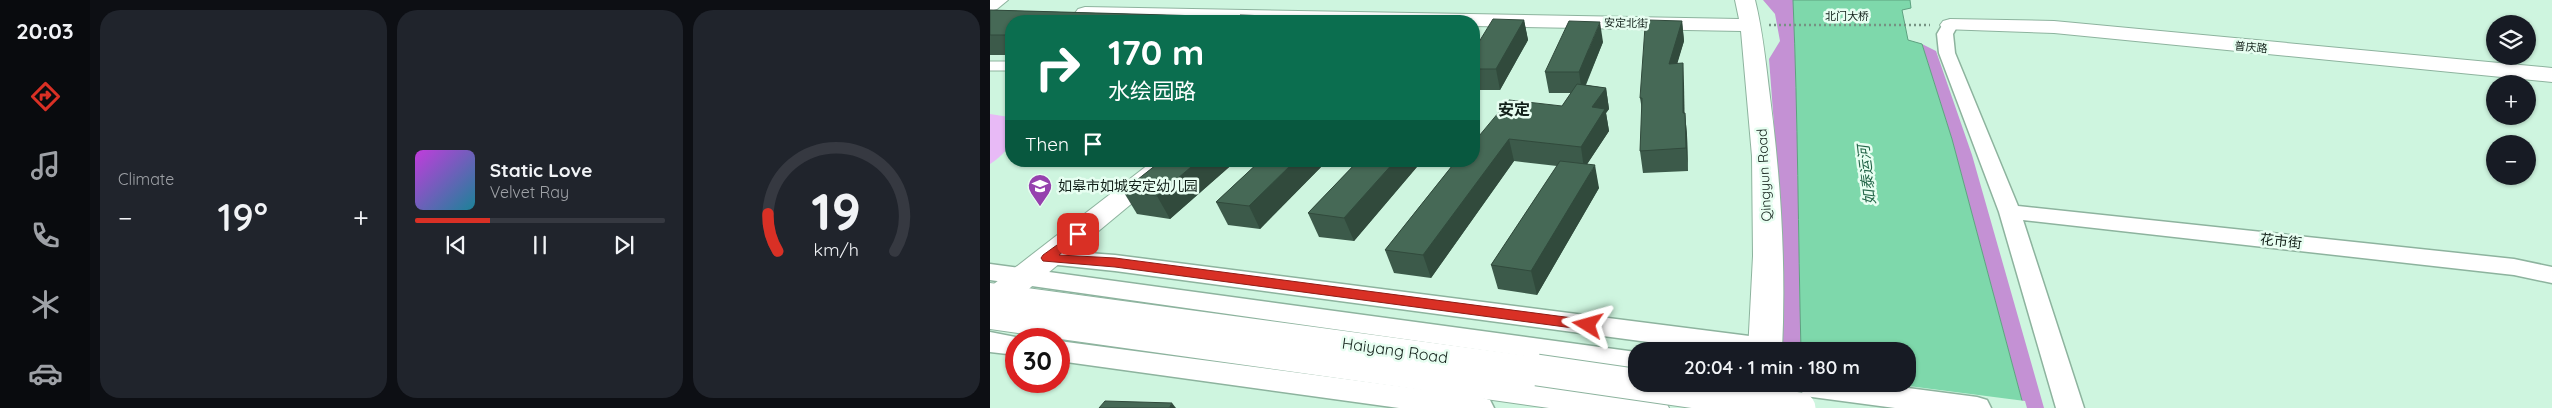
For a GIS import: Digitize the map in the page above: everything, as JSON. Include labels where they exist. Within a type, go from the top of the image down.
[{"type":"street","points":[[1355,15],[1372,0]]},
{"type":"street","points":[[990,5],[999,8]]},
{"type":"street","name":"安定北街","points":[[1068,13],[1148,15]]},
{"type":"street","name":"安定北街","points":[[1480,19],[1754,17]]},
{"type":"street","name":"Qingyun Road","points":[[1754,17],[1765,156],[1768,256],[1765,342]]},
{"type":"street","points":[[1950,25],[1945,34],[1947,53],[2010,212],[2070,408]]},
{"type":"street","name":"普庆路","points":[[1950,25],[2054,27],[2552,75]]},
{"type":"street","points":[[998,293],[1047,258],[1162,167]]},
{"type":"street","name":"花市街","points":[[2010,212],[2469,262],[2552,275]]},
{"type":"street","points":[[1047,258],[1115,263],[1705,342]]},
{"type":"street","points":[[998,293],[1538,370],[1628,363]]},
{"type":"street","name":"Haiyang Road","points":[[998,293],[1800,408]]},
{"type":"street","points":[[990,342],[1005,344]]},
{"type":"street","points":[[1070,352],[1480,408]]},
{"type":"street","name":"Haiyang Road","points":[[1538,370],[1651,408]]},
{"type":"street","points":[[1763,408],[1764,392]]},
{"type":"street","points":[[1857,392],[1977,408]]},
{"type":"lane","points":[[990,66],[1005,66]]},
{"type":"path","name":"北门大桥","points":[[1754,17],[1928,25]]},
{"type":"shaded area","points":[[1763,0],[1793,0],[1801,342],[1783,342],[1780,204],[1769,59],[1780,41],[1775,14]]},
{"type":"shaded area","points":[[1922,44],[1936,51],[1972,155],[2044,408],[2024,408],[1952,139]]},
{"type":"shaded area","points":[[990,114],[1005,116],[1005,151],[990,164]]},
{"type":"water","name":"如泰运河","points":[[1793,0],[1910,0],[1911,8],[1902,10],[1908,40],[1922,44],[1952,139],[2024,408],[1873,392],[1916,392],[1916,342],[1801,342]]},
{"type":"pier","points":[[1916,387],[2025,401],[2027,408],[1791,408],[1794,392],[1916,392]]},
{"type":"building","points":[[990,10],[1167,15],[1005,15],[1005,35],[990,35]]},
{"type":"building","points":[[1493,19],[1524,20],[1496,69],[1480,69],[1480,40]]},
{"type":"building","points":[[1648,20],[1682,21],[1669,64],[1683,63],[1683,113],[1685,113],[1686,148],[1640,151],[1642,98],[1640,98],[1645,27]]},
{"type":"building","points":[[1569,21],[1600,22],[1579,72],[1545,72]]},
{"type":"building","points":[[1577,84],[1606,88],[1592,107],[1605,109],[1581,147],[1509,139],[1423,255],[1385,250],[1451,167],[1480,167],[1480,135],[1509,100],[1562,106]]},
{"type":"building","points":[[1560,161],[1595,165],[1531,271],[1491,265]]},
{"type":"building","points":[[1153,167],[1191,167],[1157,196],[1123,191]]},
{"type":"building","points":[[1254,167],[1289,167],[1249,206],[1216,202]]},
{"type":"building","points":[[1352,167],[1390,167],[1344,218],[1308,213]]},
{"type":"building","points":[[1105,401],[1172,403],[1169,408],[1099,408]]},
{"type":"place","name":"如皋市如城安定幼儿园","points":[[1040,207]]},
{"type":"district","name":"安定","points":[[1514,109]]},
{"type":"route","points":[[1078,234],[1047,258],[1115,263],[1588,325]]}]
